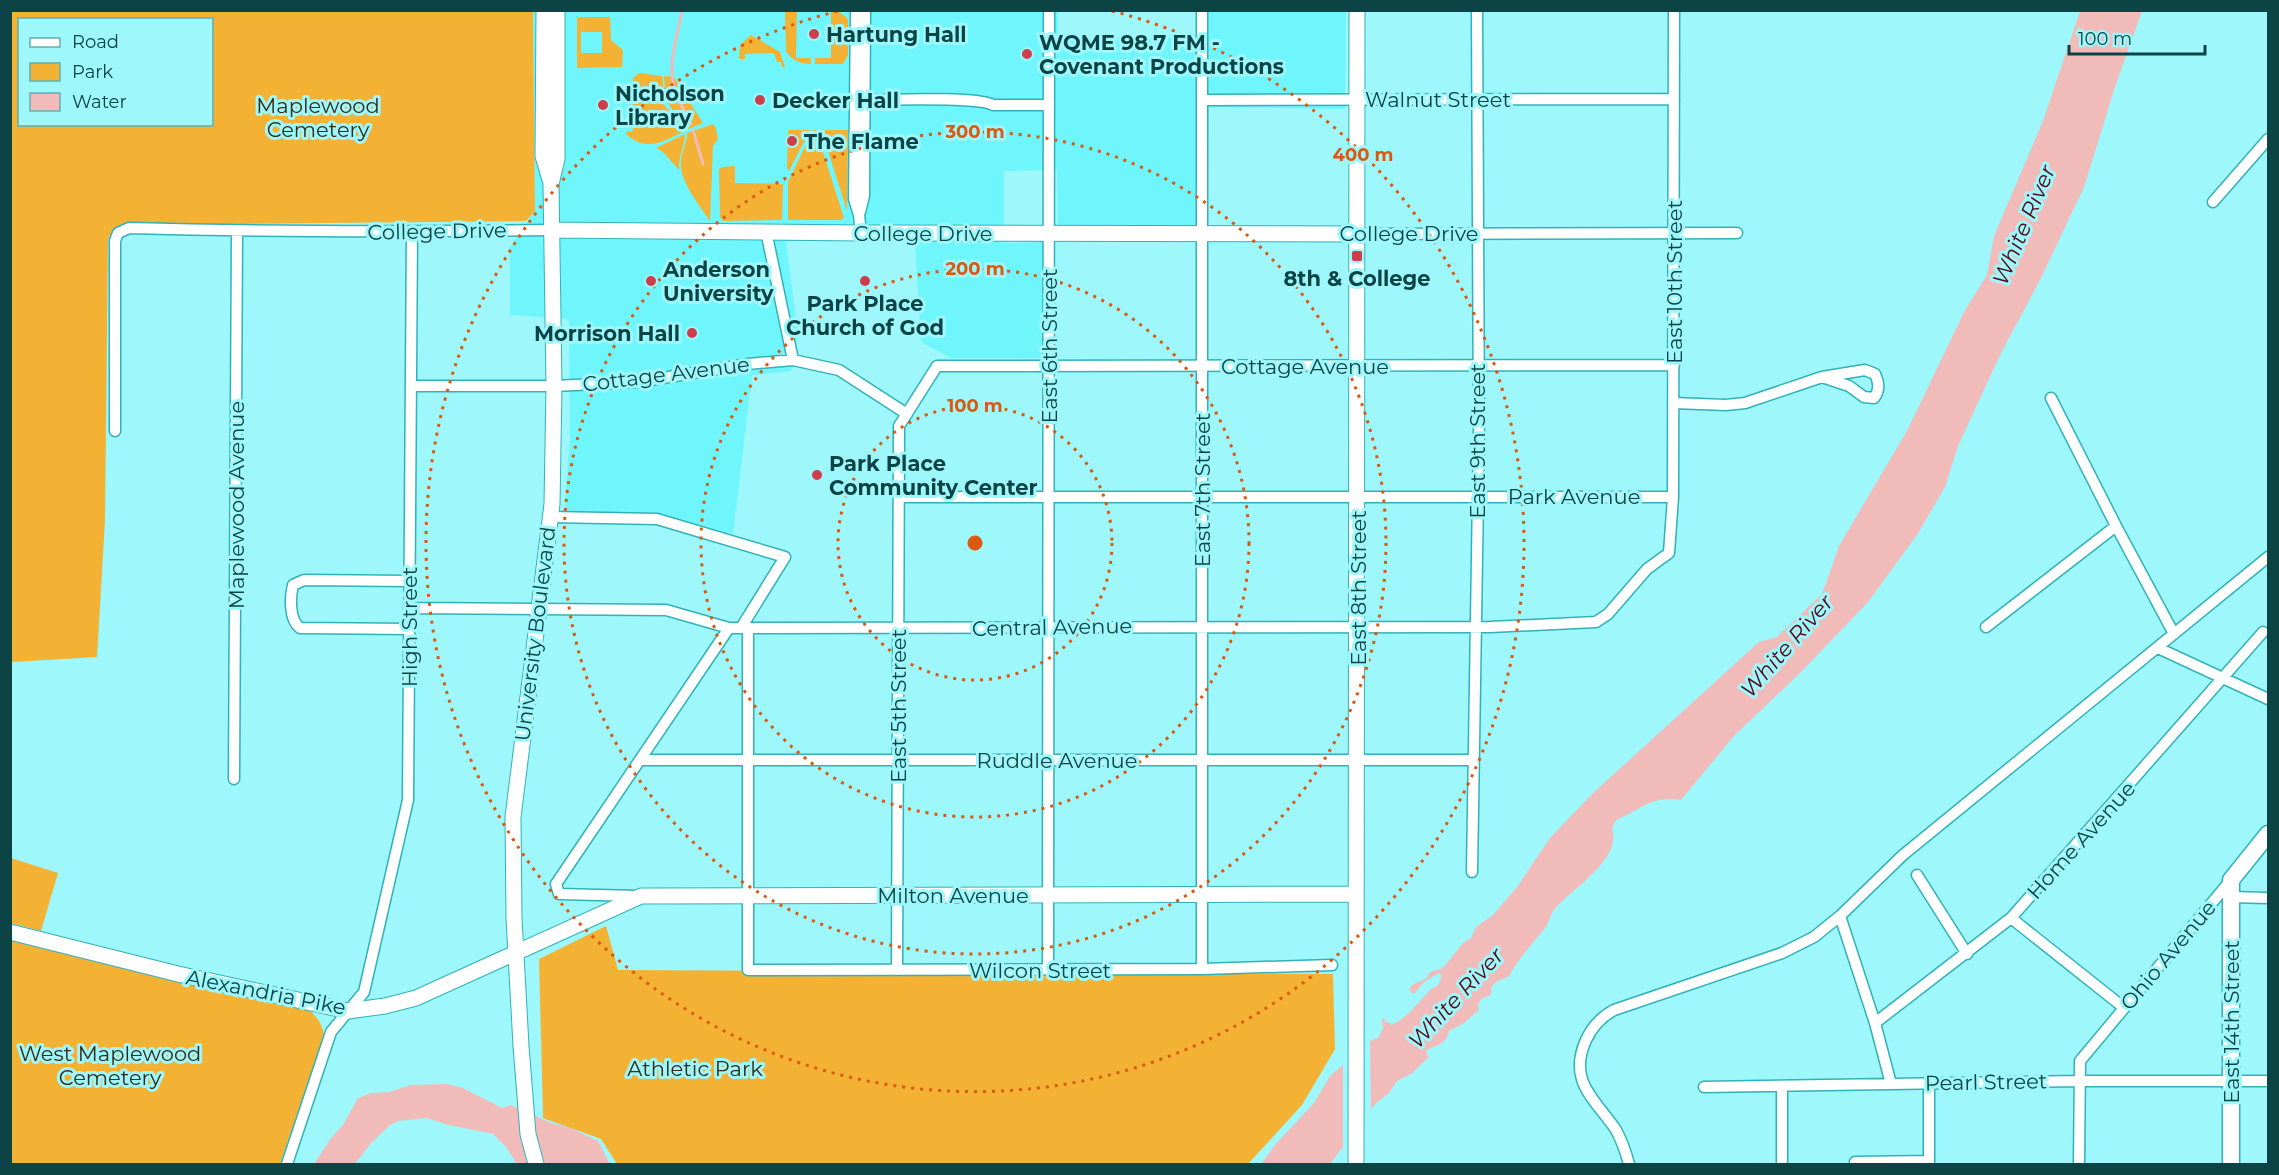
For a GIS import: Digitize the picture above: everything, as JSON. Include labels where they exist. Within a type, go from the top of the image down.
[{"type":"main road","name":"University Boulevard","points":[[544,10],[550,124]]},
{"type":"main road","name":"University Boulevard","points":[[536,1164],[528,1134],[523,1084],[515,952],[513,817],[550,517],[554,386],[551,184],[543,156],[550,124],[557,10]]},
{"type":"main road","name":"East 8th Street","points":[[1356,1164],[1357,10]]},
{"type":"main road","name":"College Drive","points":[[551,230],[1357,234]]},
{"type":"main road","name":"Ohio Avenue","points":[[2231,889],[2268,834]]},
{"type":"main road","name":"East 14th Street","points":[[2231,889],[2231,1164]]},
{"type":"main road","name":"Milton Avenue","points":[[642,896],[1356,894]]},
{"type":"main road","name":"Alexandria Pike","points":[[10,932],[178,974],[348,1011],[385,1006],[416,998],[642,896]]},
{"type":"street","points":[[856,10],[860,100]]},
{"type":"street","points":[[861,233],[860,215],[854,199],[865,10]]},
{"type":"street","name":"East 6th Street","points":[[1048,970],[1049,10]]},
{"type":"street","name":"East 7th Street","points":[[1202,10],[1202,969]]},
{"type":"street","name":"East 9th Street","points":[[1472,872],[1479,431],[1477,10]]},
{"type":"street","name":"East 10th Street","points":[[1669,553],[1673,497],[1674,403],[1674,10]]},
{"type":"street","name":"Walnut Street","points":[[1202,100],[1674,99]]},
{"type":"street","points":[[860,100],[1049,105]]},
{"type":"street","points":[[2213,202],[2268,139]]},
{"type":"street","name":"College Drive","points":[[115,430],[115,241],[118,233],[129,228],[412,232],[551,230]]},
{"type":"street","name":"Maplewood Avenue","points":[[234,779],[237,231]]},
{"type":"street","points":[[766,231],[793,360]]},
{"type":"street","name":"High Street","points":[[286,1164],[331,1032],[364,992],[408,800],[412,232]]},
{"type":"street","name":"College Drive","points":[[1357,234],[1737,233]]},
{"type":"street","name":"Cottage Avenue","points":[[411,386],[554,386],[638,382],[748,364],[793,360],[839,369],[907,414]]},
{"type":"street","name":"Cottage Avenue","points":[[937,366],[1674,365]]},
{"type":"street","name":"East 5th Street","points":[[897,970],[900,426],[937,366]]},
{"type":"street","points":[[1674,403],[1726,405],[1745,403],[1822,377],[1865,370],[1875,374],[1878,381],[1878,392],[1874,398],[1864,397],[1849,386],[1822,377]]},
{"type":"street","points":[[2051,398],[2174,634]]},
{"type":"street","name":"Park Avenue","points":[[899,497],[1673,497]]},
{"type":"street","points":[[550,517],[657,519],[785,557],[745,628],[748,896]]},
{"type":"street","points":[[1986,627],[2116,526]]},
{"type":"street","name":"Central Avenue","points":[[410,608],[666,610],[729,628],[1476,627],[1596,622],[1608,614],[1647,570],[1669,553]]},
{"type":"street","points":[[1629,1164],[1618,1133],[1593,1103],[1584,1086],[1581,1056],[1594,1026],[1614,1010],[1782,953],[1814,937],[1840,916],[1903,855],[2268,557]]},
{"type":"street","points":[[410,581],[304,580],[294,585],[292,590],[292,616],[300,628],[410,629]]},
{"type":"street","points":[[640,760],[729,628]]},
{"type":"street","name":"Home Avenue","points":[[1875,1023],[2011,918],[2264,632]]},
{"type":"street","points":[[2158,648],[2268,699]]},
{"type":"street","name":"Ruddle Avenue","points":[[640,760],[1474,760]]},
{"type":"street","name":"Milton Avenue","points":[[640,760],[556,884],[559,894],[642,896]]},
{"type":"street","points":[[1917,875],[1967,954]]},
{"type":"street","points":[[2231,889],[2268,898]]},
{"type":"street","name":"Ohio Avenue","points":[[2079,1164],[2080,1061],[2123,1007],[2231,889]]},
{"type":"street","name":"Wilcon Street","points":[[748,896],[748,970],[1202,969],[1332,965]]},
{"type":"street","points":[[1840,916],[1892,1084]]},
{"type":"street","points":[[2011,918],[2123,1007]]},
{"type":"street","name":"Pearl Street","points":[[1704,1087],[2079,1081],[2268,1081]]},
{"type":"street","points":[[1855,1162],[1929,1163],[1929,1083]]},
{"type":"street","points":[[1782,1086],[1782,1164]]},
{"type":"shaded area","name":"Anderson University","points":[[533,11],[1058,11],[1058,38],[1208,37],[1208,11],[1346,11],[1345,109],[1209,107],[1207,225],[1058,225],[1057,170],[1004,171],[1004,243],[1043,242],[1043,358],[951,358],[921,342],[915,241],[786,241],[798,336],[791,371],[752,375],[733,534],[657,514],[569,513],[565,504],[570,440],[569,319],[510,315],[510,247],[535,211]]},
{"type":"green space","name":"Maplewood Cemetery","points":[[11,11],[533,11],[535,211],[526,221],[128,225],[117,227],[113,231],[108,240],[105,520],[97,657],[11,662]]},
{"type":"green space","points":[[785,11],[797,11],[796,58],[811,58],[811,64],[797,61],[786,51]]},
{"type":"green space","points":[[831,11],[838,11],[848,19],[848,55],[843,64],[815,64],[815,58],[831,58]]},
{"type":"green space","points":[[577,17],[610,17],[611,40],[623,50],[622,67],[577,68]],"holes":[[[581,32],[602,32],[602,53],[581,53]]]},
{"type":"green space","points":[[751,35],[780,52],[785,67],[782,67],[781,62],[777,62],[774,53],[745,54],[745,59],[739,59],[740,45]]},
{"type":"green space","points":[[639,73],[662,76],[665,100],[663,104],[681,124],[684,131],[655,144],[641,143],[627,135],[626,132],[633,131],[633,78]]},
{"type":"green space","points":[[664,76],[674,77],[703,123],[686,130],[666,100]]},
{"type":"green space","points":[[713,124],[718,139],[713,146],[710,221],[686,184],[681,161],[687,133]]},
{"type":"green space","points":[[788,130],[810,130],[789,171],[787,168]]},
{"type":"green space","points":[[813,130],[816,130],[844,218],[841,220],[788,220],[788,182]]},
{"type":"green space","points":[[825,130],[848,130],[847,211],[824,138]]},
{"type":"green space","points":[[685,134],[679,170],[663,152],[656,148]]},
{"type":"green space","points":[[735,166],[735,183],[783,184],[782,220],[723,221],[720,217],[719,169]]},
{"type":"green space","points":[[11,858],[58,873],[41,931],[11,923]]},
{"type":"green space","name":"Athletic Park","points":[[606,926],[618,970],[1333,974],[1335,1049],[1302,1105],[1248,1164],[617,1164],[601,1139],[543,1118],[539,959]]},
{"type":"green space","name":"West Maplewood Cemetery","points":[[11,939],[306,1008],[310,1011],[321,1024],[324,1036],[280,1164],[11,1164]]},
{"type":"water","name":"White River","points":[[2080,11],[2142,11],[2115,87],[2084,187],[2041,278],[2000,355],[1958,446],[1945,487],[1917,535],[1868,602],[1801,672],[1733,737],[1681,800],[1654,801],[1616,820],[1612,828],[1613,840],[1610,851],[1603,863],[1553,911],[1546,926],[1509,976],[1496,982],[1492,987],[1491,995],[1481,999],[1478,1005],[1479,1010],[1464,1023],[1449,1031],[1444,1042],[1427,1050],[1429,1057],[1411,1074],[1397,1081],[1389,1093],[1376,1103],[1330,1164],[1261,1164],[1274,1146],[1314,1103],[1330,1076],[1372,1040],[1378,1038],[1383,1028],[1382,1019],[1384,1018],[1386,1023],[1389,1022],[1391,1025],[1397,1022],[1408,1014],[1431,989],[1437,987],[1441,979],[1439,973],[1424,982],[1414,994],[1409,990],[1412,985],[1427,978],[1430,972],[1443,968],[1463,943],[1471,938],[1476,927],[1493,915],[1517,887],[1550,838],[1593,793],[1759,642],[1777,637],[1822,594],[1839,546],[1908,429],[1964,312],[1987,275],[1994,236],[2043,121]]},
{"type":"water","points":[[447,1084],[463,1088],[502,1108],[511,1105],[598,1141],[610,1164],[517,1164],[506,1147],[493,1134],[427,1118],[398,1121],[390,1125],[372,1142],[355,1164],[314,1164],[331,1138],[343,1125],[358,1098],[411,1085]]},
{"type":"pier","points":[[1370,1037],[1371,1114],[1343,1153],[1343,1061]]},
{"type":"waterway","points":[[682,10],[673,52],[672,73],[676,94],[691,124]]},
{"type":"waterway","points":[[693,130],[703,164]]},
{"type":"place","name":"Hartung Hall","points":[[814,34]]},
{"type":"place","name":"WQME 98.7 FM - Covenant Productions","points":[[1027,54]]},
{"type":"place","name":"Decker Hall","points":[[760,100]]},
{"type":"place","name":"Nicholson Library","points":[[603,105]]},
{"type":"place","name":"The Flame","points":[[792,141]]},
{"type":"place","name":"8th & College","points":[[1357,256]]},
{"type":"place","name":"Anderson University","points":[[651,281]]},
{"type":"place","name":"Park Place Church of God","points":[[865,281]]},
{"type":"place","name":"Morrison Hall","points":[[692,333]]},
{"type":"place","name":"Park Place Community Center","points":[[817,475]]}]
